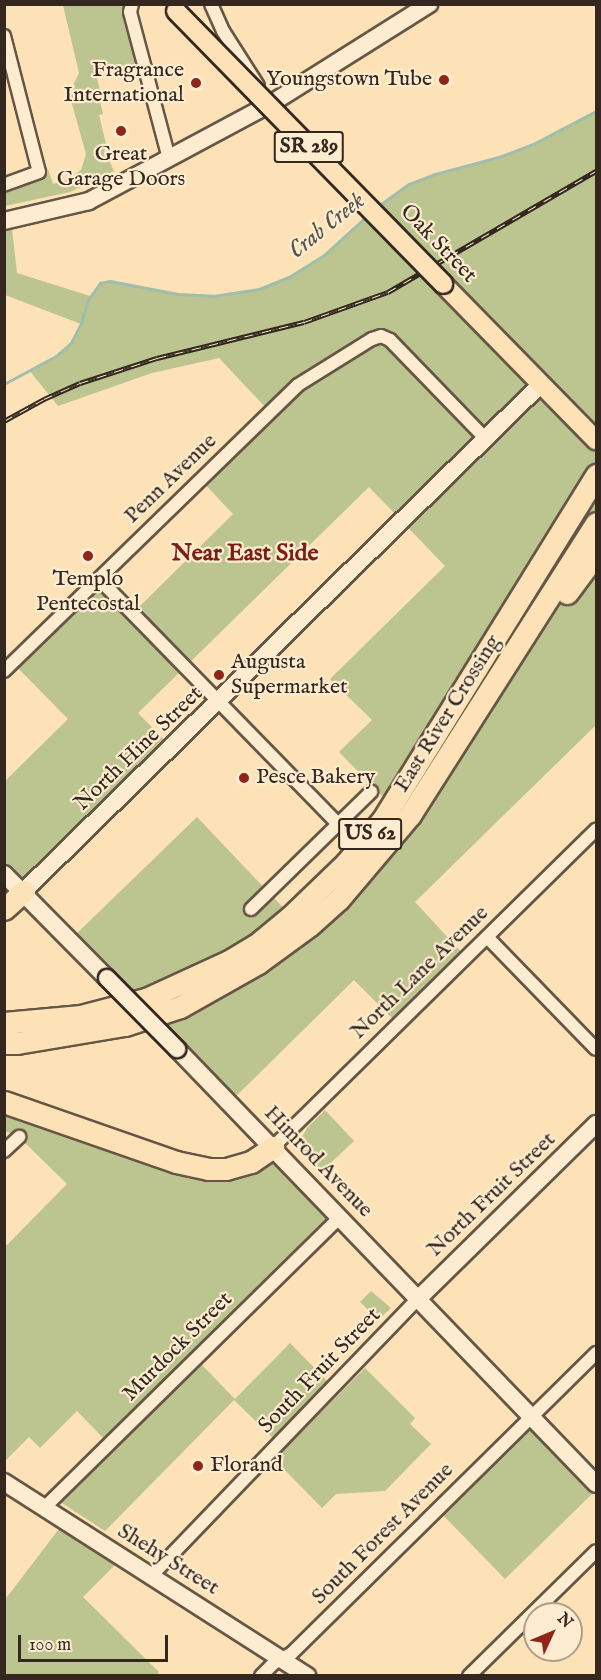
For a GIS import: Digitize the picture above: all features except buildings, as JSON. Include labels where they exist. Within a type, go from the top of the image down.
[{"type":"highway","name":"East River Crossing","points":[[4,1023],[81,1016],[146,999],[228,961],[256,945],[291,916],[346,863],[383,819],[597,475]]},
{"type":"highway","name":"East River Crossing","points":[[4,1043],[17,1043],[125,1025],[180,1007],[217,988],[279,949],[339,899],[410,815],[597,523]]},
{"type":"highway","points":[[471,720],[597,554]]},
{"type":"highway","points":[[4,909],[24,891]]},
{"type":"highway","points":[[4,1102],[200,1168],[233,1168],[251,1162],[273,1147]]},
{"type":"main road","points":[[4,221],[89,201],[272,103],[429,4]]},
{"type":"main road","name":"Oak Street","points":[[173,8],[540,385],[597,440]]},
{"type":"main road","name":"North Hine Street","points":[[24,891],[487,440],[540,385]]},
{"type":"main road","name":"Himrod Avenue","points":[[4,874],[24,891],[177,1048],[597,1484]]},
{"type":"main road","name":"North Fruit Street","points":[[418,1299],[597,1124]]},
{"type":"main road","name":"Shehy Street","points":[[4,1482],[307,1676]]},
{"type":"street","points":[[132,4],[130,12],[169,159]]},
{"type":"street","points":[[211,4],[222,31],[272,103]]},
{"type":"street","points":[[4,36],[39,172],[4,185]]},
{"type":"street","name":"Penn Avenue","points":[[4,671],[298,385],[335,360],[381,336],[390,340],[487,440]]},
{"type":"street","points":[[99,579],[338,824]]},
{"type":"street","points":[[251,909],[371,792]]},
{"type":"street","name":"North Lane Avenue","points":[[273,1147],[597,830]]},
{"type":"street","points":[[487,937],[597,1048]]},
{"type":"street","points":[[4,1151],[19,1137]]},
{"type":"street","name":"Murdock Street","points":[[45,1508],[340,1217]]},
{"type":"street","name":"South Fruit Street","points":[[152,1575],[418,1299]]},
{"type":"street","name":"South Forest Avenue","points":[[261,1676],[294,1652],[597,1353]]},
{"type":"street","points":[[469,1676],[597,1551]]},
{"type":"green space","points":[[63,5],[123,5],[138,65],[96,75],[103,101],[100,102],[103,114],[99,115],[107,148],[104,150],[114,171],[70,192],[5,206],[5,185],[48,169],[53,184],[65,181],[81,170],[86,154],[67,86],[73,85],[79,73]]},
{"type":"green space","points":[[596,111],[596,725],[415,902],[466,957],[398,1024],[354,980],[230,1102],[70,940],[197,817],[291,916],[391,805],[339,752],[372,720],[330,679],[445,566],[369,487],[138,713],[172,748],[24,891],[5,874],[4,782],[68,719],[13,663],[99,579],[133,613],[233,514],[201,480],[270,412],[219,358],[152,373],[58,406],[29,370],[56,356],[71,343],[81,324],[5,295],[5,221],[11,220],[17,273],[90,296],[100,283],[110,281],[178,294],[213,296],[259,289],[289,277],[324,255],[372,211],[409,184],[435,174],[499,157],[533,144]]},
{"type":"green space","points":[[5,1102],[191,1166],[266,1152],[340,1217],[196,1359],[235,1399],[290,1343],[333,1387],[279,1444],[234,1400],[105,1531],[54,1498],[109,1444],[77,1411],[40,1448],[29,1437],[5,1461],[5,1247],[67,1184],[19,1137],[5,1131]]},
{"type":"green space","points":[[325,1110],[354,1141],[321,1172],[301,1148],[301,1139],[307,1128]]},
{"type":"green space","points":[[371,1291],[391,1308],[378,1320],[360,1302]]},
{"type":"green space","points":[[365,1368],[415,1418],[410,1424],[431,1444],[385,1491],[336,1494],[322,1508],[274,1459]]},
{"type":"green space","points":[[530,1428],[593,1493],[505,1579],[442,1514]]},
{"type":"green space","points":[[65,1521],[123,1557],[83,1597],[159,1672],[156,1676],[5,1675],[4,1601]]},
{"type":"waterway","name":"Crab Creek","points":[[377,207],[409,184],[435,174],[499,157],[533,144],[596,111]]},
{"type":"waterway","name":"Crab Creek","points":[[4,384],[56,356],[71,343],[81,323],[88,300],[100,283],[110,281],[178,294],[213,296],[259,289],[289,277],[324,255],[368,215]]},
{"type":"railway","points":[[4,421],[80,383],[157,358],[304,322],[388,292],[596,171]]},
{"type":"place","name":"Youngstown Tube","points":[[444,80]]},
{"type":"place","name":"Fragrance International","points":[[196,83]]},
{"type":"place","name":"Great Garage Doors","points":[[121,131]]},
{"type":"place","name":"Templo Pentecostal","points":[[88,556]]},
{"type":"place","name":"Augusta Supermarket","points":[[219,675]]},
{"type":"place","name":"Pesce Bakery","points":[[244,778]]},
{"type":"place","name":"Florand","points":[[198,1466]]},
{"type":"district","name":"Near East Side","points":[[245,554]]}]
